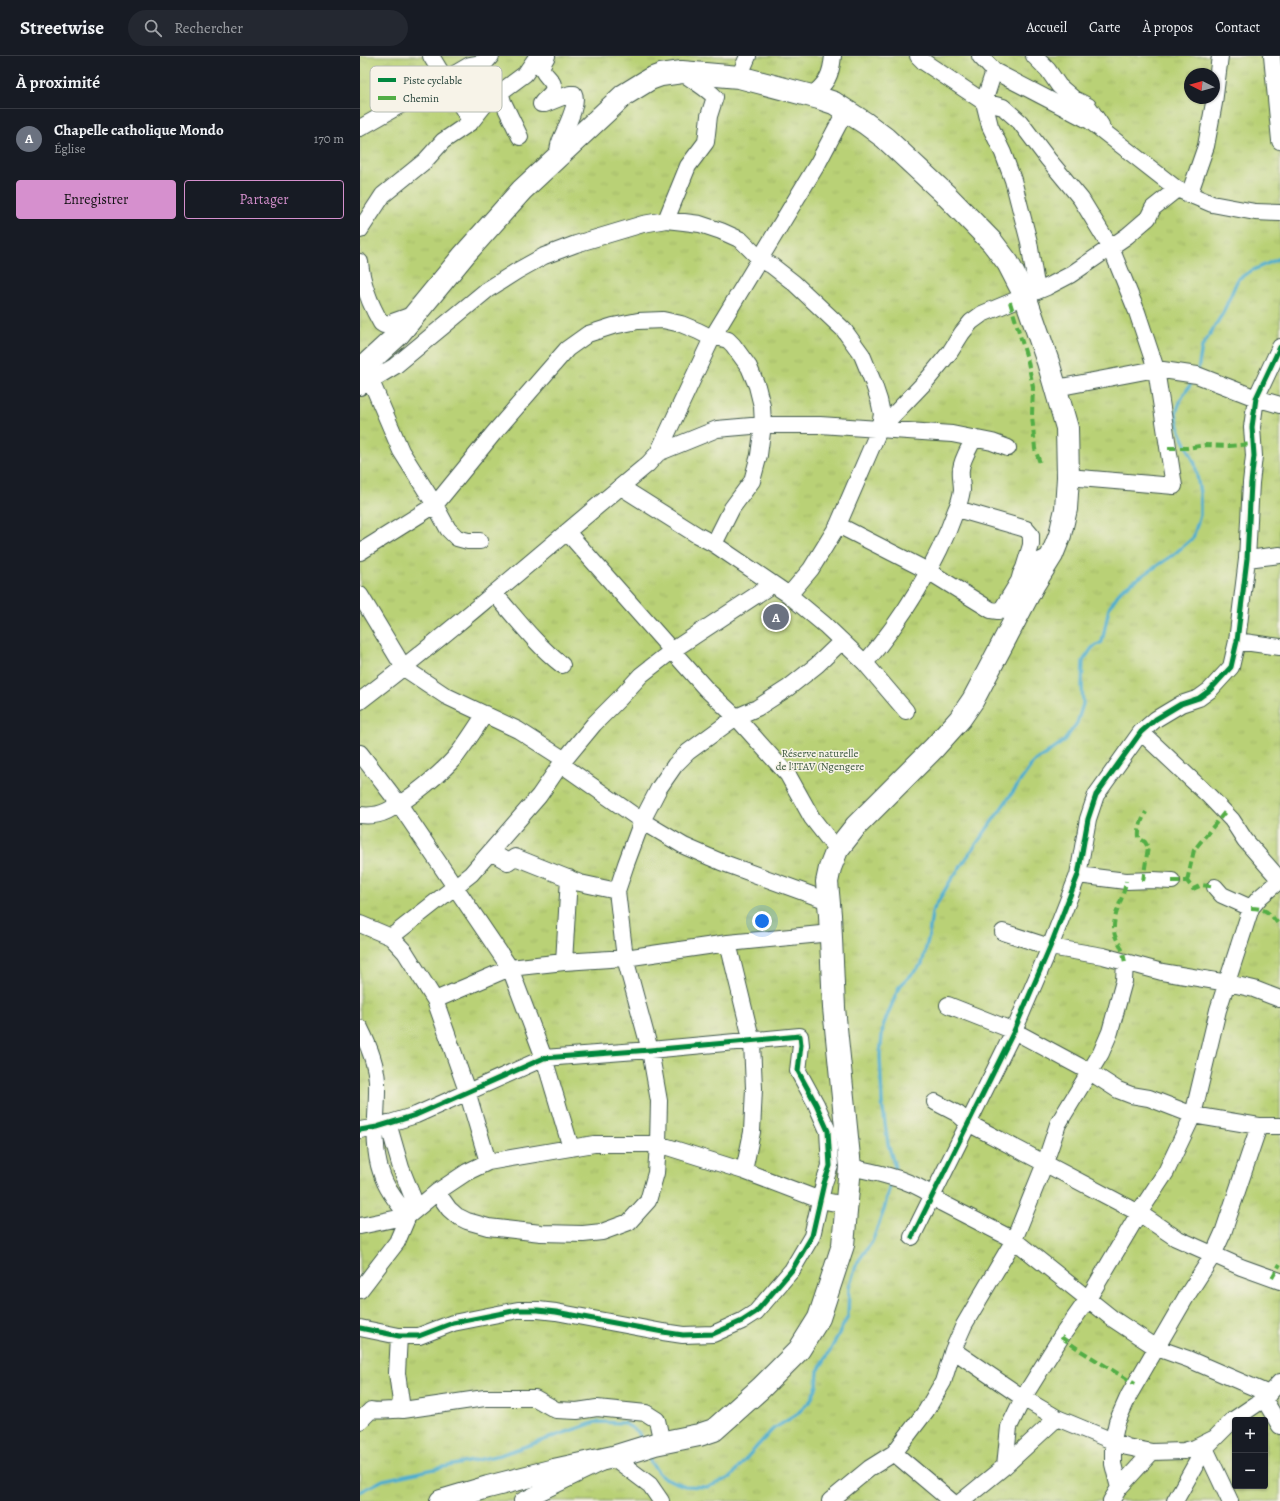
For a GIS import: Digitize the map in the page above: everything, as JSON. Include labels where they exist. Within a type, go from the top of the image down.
[{"type":"highway","points":[[364,379],[464,255],[522,190],[619,99],[639,85],[661,75],[682,72],[739,77],[834,103],[885,138],[945,194],[992,242],[1031,293],[1040,335],[1067,428],[1068,477],[1066,509],[1060,535],[1052,556],[1034,584],[973,700],[960,719],[934,748],[856,826],[837,850],[830,868],[827,882],[834,1008],[850,1167],[843,1245],[818,1318],[799,1350],[761,1388],[714,1430],[700,1435],[554,1470],[441,1501]]},
{"type":"street","points":[[431,56],[437,66]]},
{"type":"street","points":[[470,66],[486,62],[491,56]]},
{"type":"street","points":[[502,90],[525,74],[536,58],[540,56]]},
{"type":"street","points":[[547,56],[542,66],[542,70],[552,82],[553,87],[552,93],[542,101],[541,104],[545,104],[570,94],[574,94],[575,96],[573,108],[559,143],[558,157]]},
{"type":"street","points":[[739,77],[748,56]]},
{"type":"street","points":[[811,96],[822,87],[828,79],[832,68],[833,56]]},
{"type":"street","points":[[918,56],[924,62],[984,102],[1002,106],[1020,122],[1048,160],[1082,199],[1111,248],[1137,312],[1156,369],[1174,486],[1068,477]]},
{"type":"street","points":[[980,56],[994,71],[1090,121],[1183,192],[1212,204],[1233,209],[1255,212],[1280,212]]},
{"type":"street","points":[[1034,56],[1048,70],[1059,86],[1074,99],[1088,106],[1110,137]]},
{"type":"street","points":[[879,430],[927,380],[950,352],[971,322],[982,314],[1070,275],[1111,248],[1148,218],[1153,208],[1183,192],[1206,146],[1214,103],[1220,56]]},
{"type":"street","points":[[1272,56],[1280,141]]},
{"type":"street","points":[[994,71],[984,102],[990,126],[1003,153],[1013,180],[1029,242],[1031,293]]},
{"type":"street","points":[[666,220],[688,166],[706,142],[709,116],[715,97],[682,72]]},
{"type":"street","points":[[502,98],[520,138]]},
{"type":"street","points":[[360,701],[404,668],[648,464],[658,453],[712,338],[761,260],[818,163],[846,110]]},
{"type":"street","points":[[360,128],[389,112]]},
{"type":"street","points":[[465,112],[471,122]]},
{"type":"street","points":[[360,230],[383,195],[425,160],[443,141],[471,122],[479,112]]},
{"type":"street","points":[[480,541],[468,541],[458,538],[448,529],[435,505],[401,451],[364,379],[396,366],[486,290],[517,270],[544,256],[622,229],[666,220],[700,224],[741,240],[761,260],[771,265],[794,283],[844,330],[862,355],[879,400],[882,414],[879,430],[838,525],[812,569],[789,595]]},
{"type":"street","points":[[360,262],[361,274],[368,296],[381,323],[384,325],[417,314]]},
{"type":"street","points":[[360,552],[435,505],[493,434],[567,349],[588,334],[614,326],[638,321],[663,320],[698,330],[712,338],[728,340],[734,345],[749,367],[757,386],[762,406],[763,425],[760,455],[752,482],[732,508],[714,544]]},
{"type":"street","points":[[912,1237],[1014,1031],[1050,947],[1078,875],[1088,819],[1096,795],[1141,732],[1156,719],[1181,704],[1199,698],[1210,690],[1231,667],[1237,641],[1247,558],[1254,456],[1252,427],[1256,398],[1280,347]]},
{"type":"street","points":[[1056,388],[1156,369],[1197,375],[1256,398],[1280,405]]},
{"type":"street","points":[[658,453],[717,429],[763,425],[820,426],[952,434],[992,442],[1008,448]]},
{"type":"street","points":[[865,663],[881,644],[928,571],[944,541],[957,509],[962,491],[961,468],[974,438]]},
{"type":"street","points":[[620,487],[714,544],[789,595],[825,625],[865,663],[906,711]]},
{"type":"street","points":[[838,525],[928,571],[991,610],[998,611],[1002,609],[1019,581],[1031,545],[1031,535],[1026,529],[957,509]]},
{"type":"street","points":[[567,532],[706,689],[736,717],[788,775],[812,818],[837,850]]},
{"type":"street","points":[[1247,558],[1280,555]]},
{"type":"street","points":[[1024,568],[1052,556]]},
{"type":"street","points":[[391,937],[471,874],[539,796],[563,762],[594,724],[641,675],[673,650],[773,584]]},
{"type":"street","points":[[494,593],[531,635],[562,665]]},
{"type":"street","points":[[360,596],[404,668],[446,696],[518,730],[642,821],[684,846],[720,862],[828,901]]},
{"type":"street","points":[[437,1192],[456,1216],[467,1221],[488,1227],[542,1234],[583,1234],[602,1232],[628,1222],[648,1201],[656,1173],[659,1101],[650,1050],[626,958],[618,891],[642,821],[659,788],[675,765],[688,752],[736,717],[757,708],[788,688],[817,665],[842,641]]},
{"type":"street","points":[[1237,641],[1280,647]]},
{"type":"street","points":[[360,814],[374,815],[399,804],[444,769],[456,756],[485,714]]},
{"type":"street","points":[[1005,1466],[1009,1427],[1023,1398],[1061,1337],[1088,1299],[1139,1213],[1166,1172],[1194,1115],[1218,1010],[1228,983],[1251,908],[1260,897],[1280,880],[1245,840],[1232,820],[1141,732]]},
{"type":"street","points":[[360,753],[399,804],[510,968],[544,1058],[571,1148]]},
{"type":"street","points":[[491,852],[508,862],[515,857],[580,883],[618,891]]},
{"type":"street","points":[[1078,875],[1126,881],[1172,881]]},
{"type":"street","points":[[564,962],[569,878]]},
{"type":"street","points":[[1215,887],[1222,895],[1251,908]]},
{"type":"street","points":[[360,924],[391,937],[405,952],[435,1000],[467,1091],[488,1162]]},
{"type":"street","points":[[1003,932],[1050,947],[1103,956],[1162,972],[1228,983],[1280,999]]},
{"type":"street","points":[[435,1000],[510,968],[564,962],[626,958],[728,943],[831,933]]},
{"type":"street","points":[[728,943],[752,1042],[754,1088],[752,1132],[744,1171]]},
{"type":"street","points":[[830,1501],[870,1468],[894,1453],[926,1411],[943,1382],[953,1350],[964,1325],[1014,1240],[1045,1163],[1058,1124],[1101,1053],[1110,1032],[1124,981],[1125,962]]},
{"type":"street","points":[[948,1005],[1014,1031],[1090,1072],[1118,1090],[1131,1095],[1149,1098],[1194,1115],[1259,1126],[1279,1123]]},
{"type":"street","points":[[360,1028],[368,1044],[377,1079],[382,1125],[376,1143],[380,1171],[390,1193],[413,1212]]},
{"type":"street","points":[[360,1130],[416,1115],[544,1058],[752,1042],[800,1036],[801,1045],[798,1071],[816,1104],[828,1131],[830,1166],[824,1182],[812,1236],[792,1270],[756,1312],[742,1321],[713,1334],[683,1335],[556,1312],[532,1310],[518,1310],[453,1324],[419,1336],[399,1336],[360,1328]]},
{"type":"street","points":[[934,1102],[958,1114],[968,1123],[1139,1213],[1176,1238],[1241,1267],[1280,1281]]},
{"type":"street","points":[[1115,1494],[1113,1440],[1117,1422],[1124,1406],[1186,1296],[1213,1255],[1223,1233],[1259,1126]]},
{"type":"street","points":[[360,1290],[397,1242],[413,1212],[437,1192],[467,1172],[488,1162],[594,1144],[658,1144],[744,1171],[820,1200],[846,1205]]},
{"type":"street","points":[[850,1167],[904,1181],[933,1194],[942,1203],[1014,1240],[1113,1319],[1157,1348],[1188,1359],[1267,1397],[1280,1426]]},
{"type":"street","points":[[360,1226],[413,1212]]},
{"type":"street","points":[[397,1410],[400,1402],[397,1373],[399,1336]]},
{"type":"street","points":[[953,1350],[1023,1398],[1057,1418],[1127,1447],[1152,1452],[1184,1451],[1209,1444]]},
{"type":"street","points":[[1174,1501],[1190,1472],[1209,1444],[1233,1420],[1267,1397],[1280,1382]]},
{"type":"street","points":[[360,1421],[363,1416],[371,1410],[382,1412],[424,1408],[485,1398],[535,1398],[556,1410],[577,1411],[597,1408],[646,1413],[657,1420],[658,1444]]},
{"type":"street","points":[[962,1501],[1005,1466],[1057,1418]]},
{"type":"street","points":[[1209,1444],[1230,1501]]},
{"type":"street","points":[[1184,1451],[1188,1460],[1190,1472]]},
{"type":"street","points":[[1115,1494],[1152,1452]]},
{"type":"street","points":[[894,1453],[951,1501]]},
{"type":"street","points":[[522,1501],[620,1455],[650,1485],[661,1501]]},
{"type":"green space","name":"Réserve naturelle de l'ITAV (Ngengere","points":[[360,56],[1280,56],[1280,1501],[360,1501]]},
{"type":"waterway","points":[[1198,370],[1202,347],[1223,313],[1238,279],[1251,271],[1280,258]]},
{"type":"waterway","points":[[893,1173],[895,1167],[888,1144],[882,1102],[880,1055],[883,1026],[899,987],[922,964],[929,935],[932,912],[949,883],[1033,763],[1064,741],[1077,723],[1083,704],[1083,661],[1092,648],[1102,642],[1109,608],[1121,590],[1173,555],[1193,538],[1200,515],[1200,493],[1195,464],[1180,431],[1176,413],[1181,399],[1194,379]]},
{"type":"waterway","points":[[647,1454],[651,1463],[662,1477],[685,1486],[708,1487],[731,1477],[773,1429],[796,1415],[811,1400],[817,1385],[818,1371],[848,1316],[849,1287],[857,1263],[872,1242],[884,1210],[891,1181]]},
{"type":"waterway","points":[[360,1492],[383,1480],[500,1455],[596,1422],[624,1423],[638,1432],[642,1440]]},
{"type":"marked path","points":[[1010,302],[1028,362],[1033,387],[1032,415],[1035,449],[1040,463]]},
{"type":"marked path","points":[[1168,448],[1187,448],[1205,445],[1229,446],[1253,444]]},
{"type":"marked path","points":[[1143,881],[1148,847],[1145,842],[1139,838],[1139,831],[1146,812]]},
{"type":"marked path","points":[[1187,881],[1194,850],[1225,812]]},
{"type":"marked path","points":[[1125,962],[1122,949],[1115,937],[1114,924],[1126,881]]},
{"type":"marked path","points":[[1172,881],[1187,881],[1193,889],[1202,885],[1215,887]]},
{"type":"marked path","points":[[1251,908],[1261,909],[1268,912],[1280,926]]},
{"type":"marked path","points":[[1272,1278],[1280,1264]]},
{"type":"marked path","points":[[1061,1337],[1135,1384]]},
{"type":"cycle path","points":[[912,1237],[1014,1031],[1050,947],[1078,875],[1088,819],[1096,795],[1141,732],[1156,719],[1181,704],[1199,698],[1210,690],[1231,667],[1237,641],[1247,559],[1254,456],[1252,427],[1256,398],[1280,347]]},
{"type":"cycle path","points":[[360,1130],[377,1127],[416,1115],[544,1058],[800,1036],[801,1045],[798,1071],[816,1104],[828,1131],[830,1166],[824,1183],[812,1236],[792,1270],[756,1312],[742,1321],[713,1334],[683,1335],[538,1310],[518,1310],[453,1323],[419,1336],[399,1336],[360,1328]]},
{"type":"place","name":"Chapelle catholique Mondo","points":[[776,617]]}]
